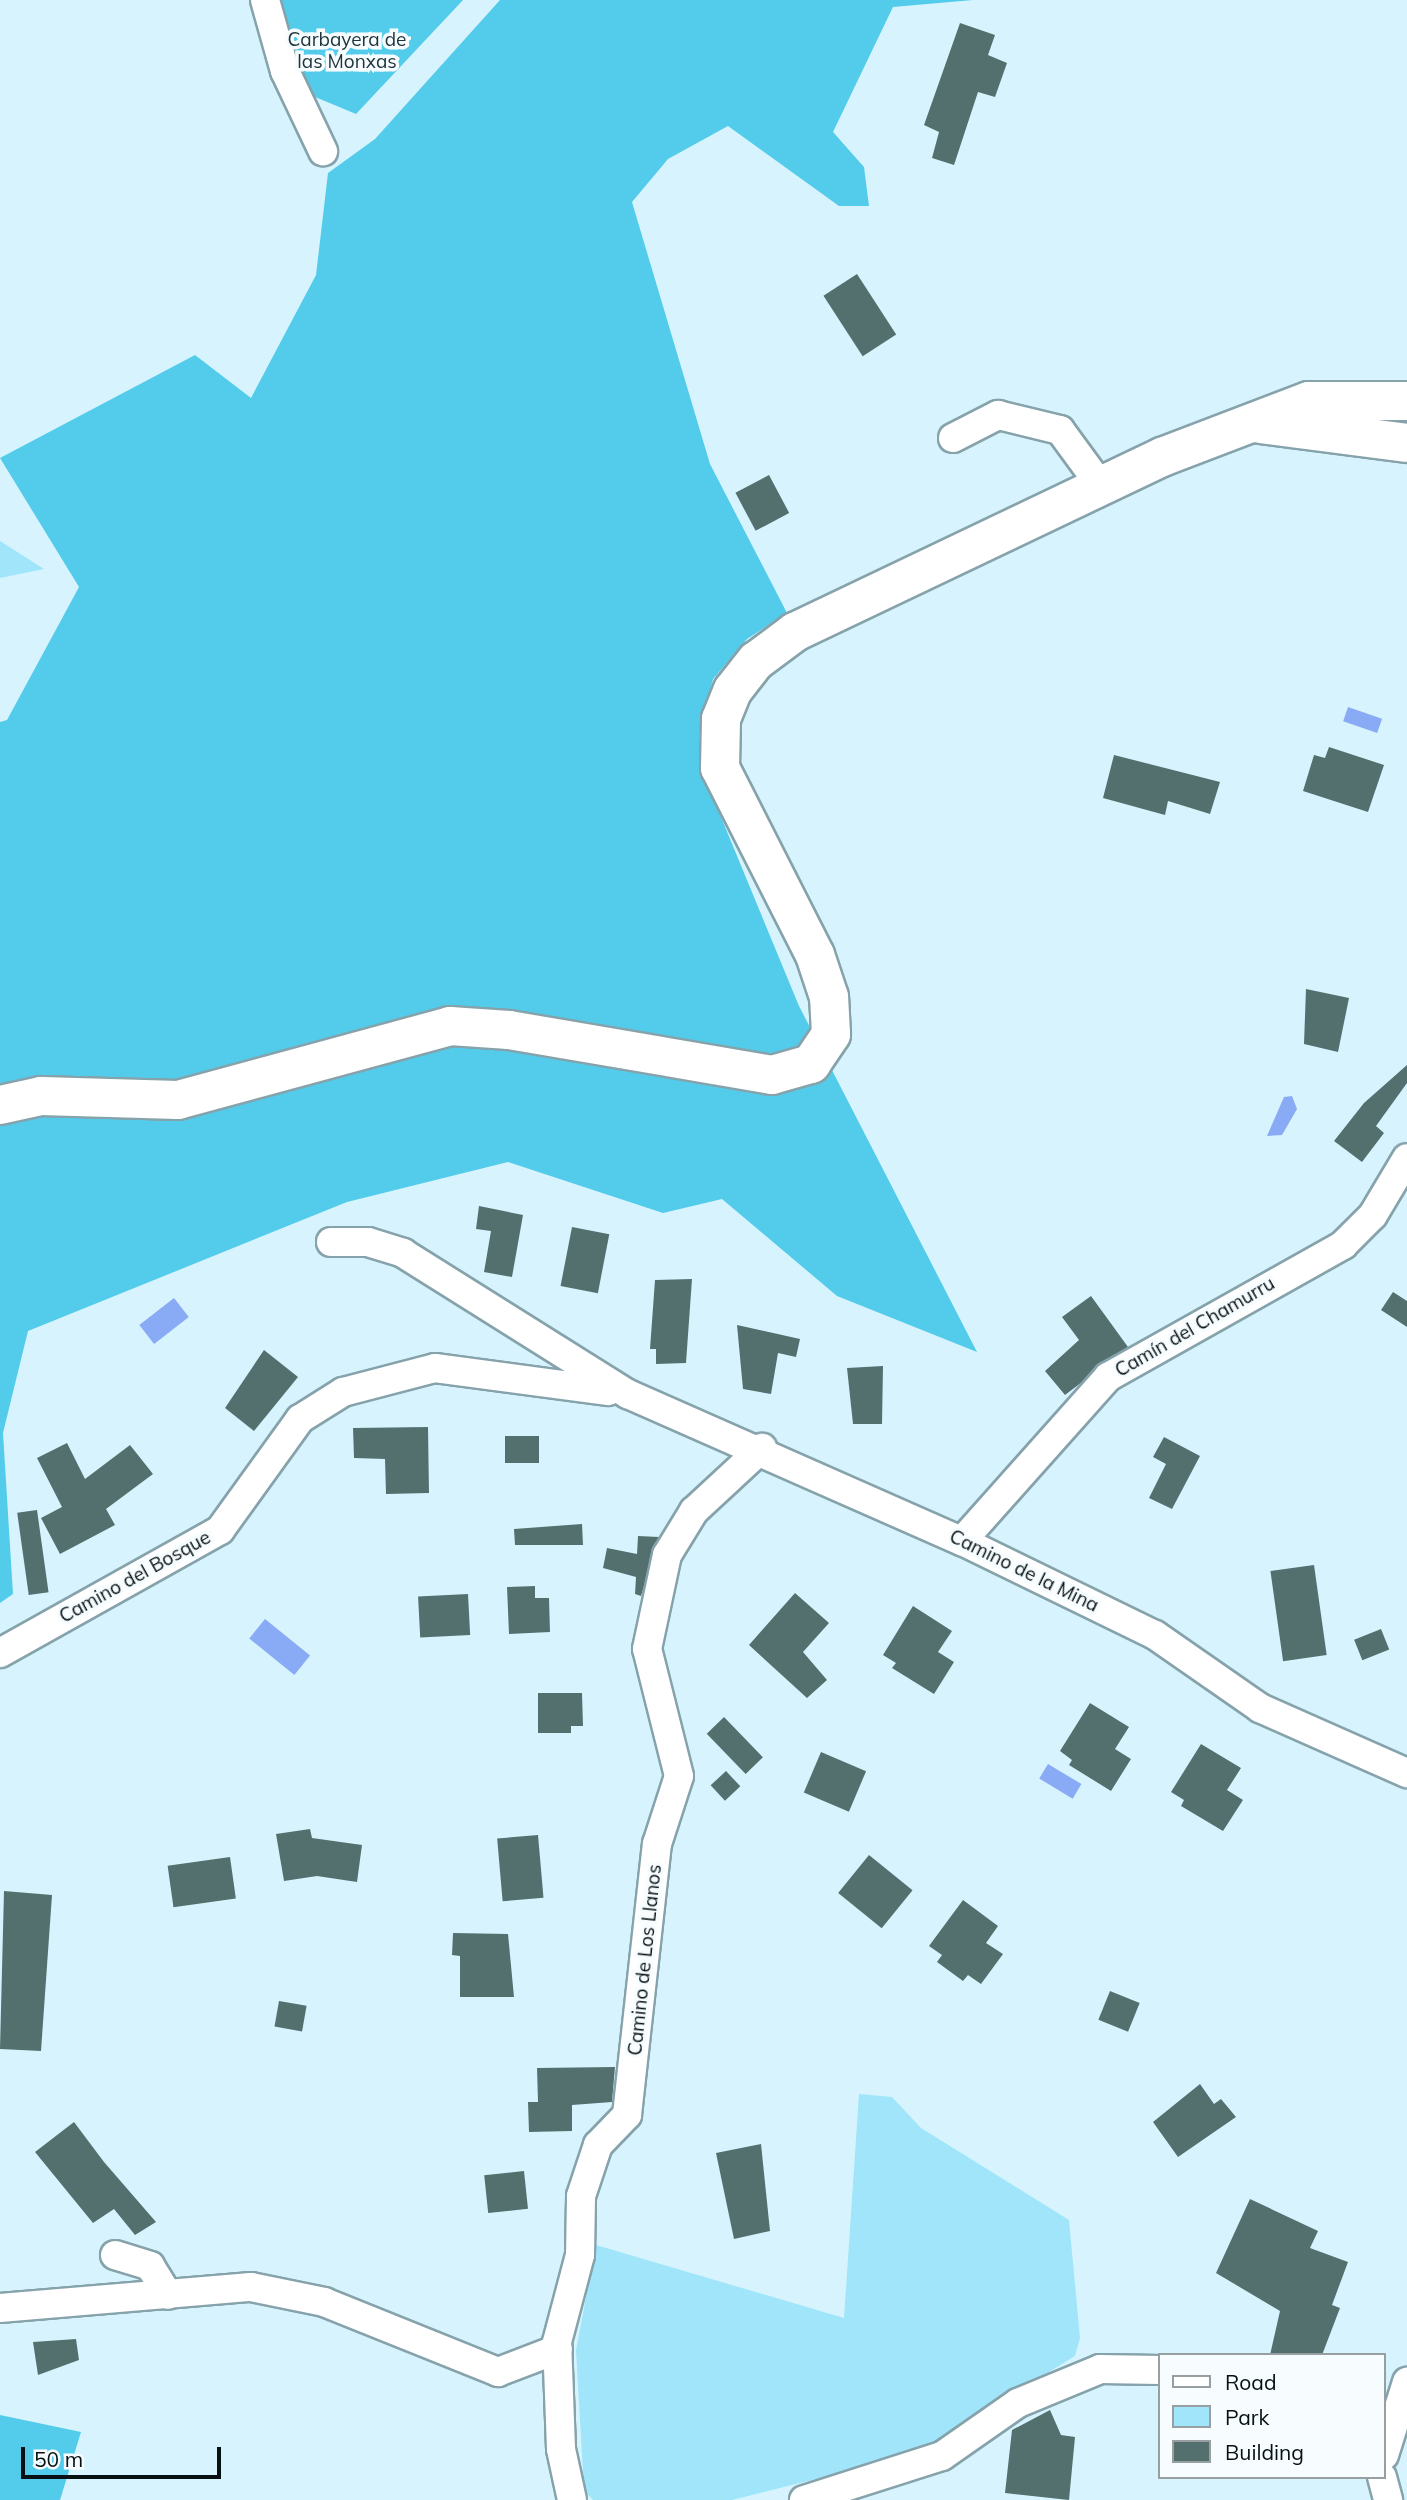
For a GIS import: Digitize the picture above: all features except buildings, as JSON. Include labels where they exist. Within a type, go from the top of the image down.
[{"type":"highway","points":[[0,1105],[41,1096],[178,1100],[450,1026],[509,1030],[772,1075],[811,1064],[831,1034],[829,997],[815,955],[720,768],[721,719],[733,690],[795,632],[1101,486],[1309,401],[1407,401]]},
{"type":"highway","points":[[1256,423],[1401,439]]},
{"type":"street","points":[[265,0],[290,84],[323,151]]},
{"type":"street","points":[[953,438],[998,415],[1060,430],[1101,486]]},
{"type":"street","name":"Camín del Chamurru","points":[[962,1541],[1108,1377],[1343,1245],[1373,1215],[1407,1158]]},
{"type":"street","points":[[331,1242],[368,1242],[403,1253],[628,1394]]},
{"type":"street","name":"Camino del Bosque","points":[[0,1653],[220,1530],[300,1419],[343,1392],[435,1368],[628,1394]]},
{"type":"street","name":"Camino de la Mina","points":[[628,1394],[762,1448],[962,1541],[1155,1635],[1260,1708],[1407,1773]]},
{"type":"street","name":"Camino de Los Llanos","points":[[572,2500],[561,2449],[558,2349],[580,2255],[581,2196],[598,2145],[627,2115],[657,1844],[679,1776],[647,1649],[667,1555],[694,1511],[762,1448]]},
{"type":"street","points":[[115,2255],[150,2266],[168,2295]]},
{"type":"street","points":[[0,2308],[251,2287],[324,2302],[498,2372],[558,2349]]},
{"type":"street","points":[[804,2500],[942,2456],[1018,2403],[1100,2369],[1158,2370]]},
{"type":"street","points":[[1386,2449],[1407,2382]]},
{"type":"street","points":[[1383,2479],[1388,2500]]},
{"type":"green space","name":"Carbayera de las Monxas","points":[[281,0],[463,0],[356,114],[308,94]]},
{"type":"green space","points":[[500,0],[973,0],[893,7],[833,132],[864,167],[869,206],[839,206],[728,126],[668,159],[632,202],[710,464],[787,613],[747,639],[713,679],[699,736],[709,788],[799,1006],[977,1352],[837,1296],[722,1199],[663,1213],[508,1162],[347,1202],[28,1331],[3,1433],[13,1594],[0,1603],[0,722],[7,720],[79,587],[0,458],[195,355],[251,398],[316,275],[328,173],[375,139]]},
{"type":"green space","points":[[0,541],[44,569],[0,578]]},
{"type":"green space","points":[[859,2094],[892,2097],[921,2128],[1069,2220],[1080,2338],[1075,2356],[926,2447],[863,2467],[732,2500],[593,2500],[584,2490],[576,2350],[596,2245],[844,2318]]},
{"type":"green space","points":[[0,2415],[81,2432],[60,2500],[0,2500]]},
{"type":"shaded area","points":[[1348,707],[1382,719],[1377,733],[1343,721]]},
{"type":"shaded area","points":[[1292,1096],[1297,1109],[1282,1135],[1267,1136],[1284,1097]]},
{"type":"shaded area","points":[[174,1298],[189,1317],[154,1344],[139,1325]]},
{"type":"shaded area","points":[[265,1619],[310,1656],[294,1675],[249,1638]]},
{"type":"shaded area","points":[[1048,1764],[1081,1784],[1073,1799],[1039,1779]]}]
